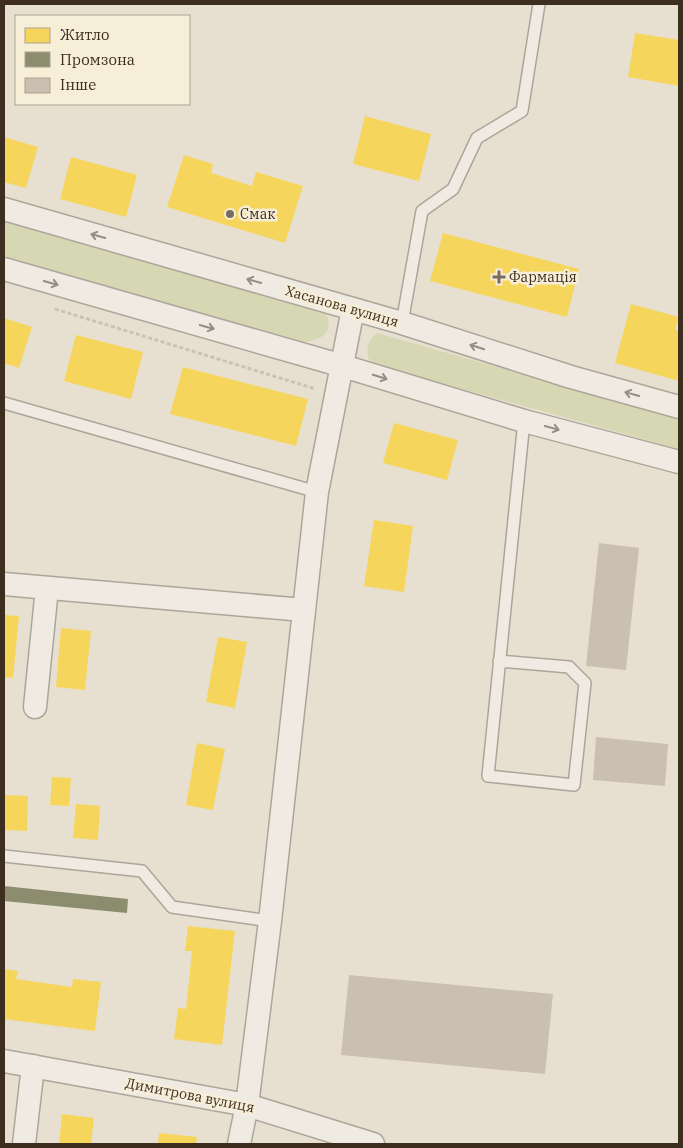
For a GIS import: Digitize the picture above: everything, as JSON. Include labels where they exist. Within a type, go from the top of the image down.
[{"type":"street","name":"Хасанова вулиця","points":[[4,209],[402,323],[571,377],[679,407]]},
{"type":"street","points":[[4,269],[343,366],[524,421],[679,462]]},
{"type":"street","points":[[239,1144],[247,1105],[270,921],[317,492],[353,309]]},
{"type":"street","points":[[4,584],[304,610]]},
{"type":"street","points":[[35,707],[47,588]]},
{"type":"street","name":"Димитрова вулиця","points":[[4,1061],[247,1105],[373,1144]]},
{"type":"street","points":[[24,1144],[33,1066]]},
{"type":"lane","points":[[402,323],[422,211],[453,189],[477,138],[522,111],[539,4]]},
{"type":"lane","points":[[4,403],[317,492]]},
{"type":"lane","points":[[499,661],[569,667],[585,683],[574,785],[488,776],[499,661],[524,421]]},
{"type":"lane","points":[[4,856],[142,871],[172,907],[270,921]]},
{"type":"path","points":[[51,308],[336,395]]},
{"type":"green space","points":[[4,219],[326,313],[328,330],[322,337],[305,342],[4,256]]},
{"type":"green space","points":[[377,333],[679,419],[679,449],[376,365],[368,358],[368,344]]},
{"type":"building: Житло","points":[[635,33],[679,40],[679,86],[628,77]]},
{"type":"building: Житло","points":[[365,116],[431,134],[419,181],[353,164]]},
{"type":"building: Житло","points":[[4,137],[38,147],[26,188],[4,182]]},
{"type":"building: Житло","points":[[184,155],[213,164],[211,173],[252,186],[256,172],[303,186],[285,243],[167,207]]},
{"type":"building: Житло","points":[[71,157],[137,175],[126,217],[60,199]]},
{"type":"building: Житло","points":[[443,233],[579,269],[567,317],[430,281]]},
{"type":"building: Житло","points":[[631,304],[679,317],[675,330],[679,331],[679,381],[615,363]]},
{"type":"building: Житло","points":[[4,318],[32,327],[19,368],[4,363]]},
{"type":"building: Житло","points":[[76,335],[143,352],[131,399],[64,381]]},
{"type":"building: Житло","points":[[183,367],[308,399],[296,446],[170,414]]},
{"type":"building: Житло","points":[[394,423],[458,440],[447,480],[383,463]]},
{"type":"building: Житло","points":[[374,520],[413,526],[404,592],[364,586]]},
{"type":"building: Житло","points":[[4,615],[19,616],[13,678],[4,677]]},
{"type":"building: Житло","points":[[61,628],[91,631],[85,690],[56,687]]},
{"type":"building: Житло","points":[[218,637],[247,642],[235,708],[206,702]]},
{"type":"building: Житло","points":[[197,743],[225,749],[213,810],[186,805]]},
{"type":"building: Житло","points":[[52,777],[71,778],[69,806],[50,805]]},
{"type":"building: Житло","points":[[4,795],[28,796],[27,831],[4,830]]},
{"type":"building: Житло","points":[[76,804],[100,806],[98,840],[73,838]]},
{"type":"building: Житло","points":[[188,926],[235,931],[222,1045],[174,1039],[178,1008],[186,1009],[192,951],[185,951]]},
{"type":"building: Житло","points":[[4,969],[18,971],[16,979],[72,987],[73,979],[101,982],[95,1031],[4,1019]]},
{"type":"building: Житло","points":[[62,1114],[94,1118],[91,1144],[59,1144]]},
{"type":"building: Житло","points":[[159,1133],[197,1137],[196,1144],[158,1144]]},
{"type":"building: Промзона","points":[[4,886],[128,899],[127,913],[4,901]]},
{"type":"building: Інше","points":[[599,543],[639,548],[626,670],[586,666]]},
{"type":"building: Інше","points":[[596,737],[668,744],[665,786],[593,780]]},
{"type":"building: Інше","points":[[349,975],[553,994],[545,1074],[341,1055]]},
{"type":"place","name":"Смак","points":[[230,214]]},
{"type":"place","name":"Фармація","points":[[499,277]]}]
